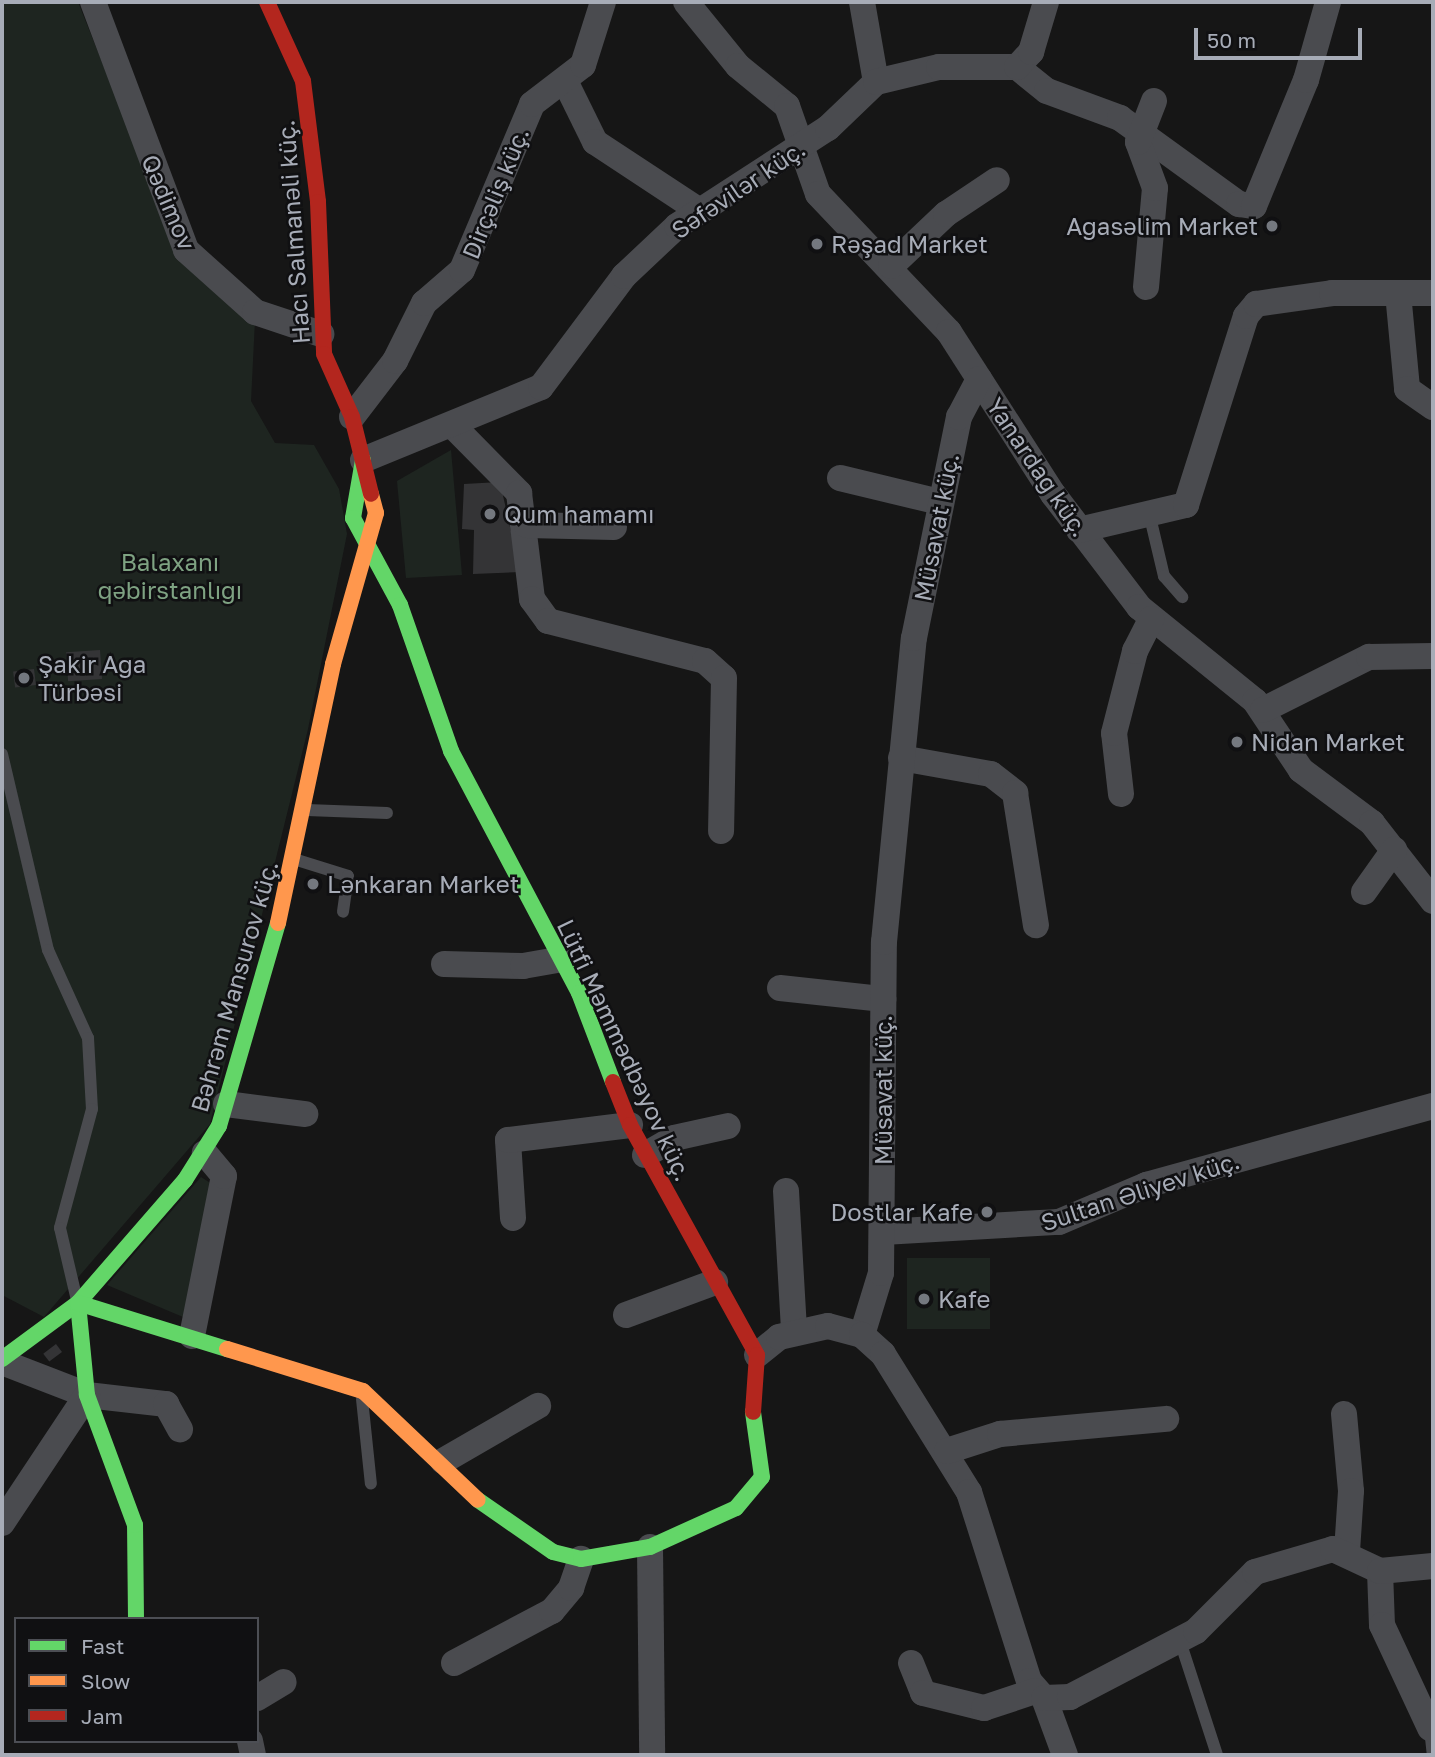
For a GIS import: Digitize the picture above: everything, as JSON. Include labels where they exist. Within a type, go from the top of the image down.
[{"type":"street","name":"Qədimov","points":[[93,2],[186,250],[255,312],[321,334]]},
{"type":"street","name":"Hacı Salmanəli küç.","points":[[267,2],[296,58],[307,105],[321,334],[330,373],[352,417],[377,504],[365,545]]},
{"type":"street","name":"Dirçəliş küç.","points":[[352,417],[395,361],[424,303],[462,270],[538,93],[565,81],[583,65],[603,2]]},
{"type":"street","name":"Yanardağ küç.","points":[[686,2],[738,66],[787,106],[818,194],[891,266],[949,332],[1079,530],[1151,619],[1263,710],[1301,770],[1372,824],[1433,901]]},
{"type":"street","points":[[862,2],[876,82]]},
{"type":"street","points":[[1046,2],[1031,52],[1017,67],[1047,91],[1101,108],[1139,131],[1240,204],[1254,206],[1306,80],[1328,2]]},
{"type":"street","name":"Səfəvilər küç.","points":[[363,460],[454,427],[547,383],[624,276],[698,210],[803,146],[876,82],[939,67],[1017,67]]},
{"type":"street","points":[[565,81],[595,142],[650,172],[698,210]]},
{"type":"street","points":[[1146,287],[1154,188],[1139,131],[1154,101]]},
{"type":"street","points":[[891,266],[946,214],[996,180]]},
{"type":"street","points":[[1079,530],[1173,513],[1194,492],[1246,316],[1256,304],[1332,293],[1433,293]]},
{"type":"street","points":[[1398,293],[1407,389],[1433,407]]},
{"type":"street","name":"Müsavat küç.","points":[[862,1335],[878,1291],[883,1232],[883,999],[901,758],[939,502],[963,404],[979,379]]},
{"type":"street","points":[[454,427],[510,478],[527,525],[532,599],[548,621],[705,661],[724,678],[721,831]]},
{"type":"street","name":"Lütfi Məmmədbəyov küç.","points":[[363,460],[351,509],[365,545],[400,605],[451,751],[561,959],[645,1155],[757,1355]]},
{"type":"street","points":[[840,478],[939,502]]},
{"type":"street","points":[[527,525],[614,527]]},
{"type":"street","name":"Bəhrəm Mansurov küç.","points":[[2,1360],[78,1303],[205,1153],[226,1104],[293,859],[365,545]]},
{"type":"street","points":[[1121,794],[1114,733],[1135,651],[1151,619]]},
{"type":"street","points":[[1263,710],[1369,657],[1433,656]]},
{"type":"street","points":[[901,758],[991,774],[1015,793],[1036,925]]},
{"type":"street","points":[[1364,892],[1394,850]]},
{"type":"street","points":[[443,964],[523,966],[561,959]]},
{"type":"street","points":[[780,988],[883,999]]},
{"type":"street","points":[[226,1104],[304,1114]]},
{"type":"street","name":"Sultan Əliyev küç.","points":[[883,1232],[1059,1222],[1136,1188],[1433,1106]]},
{"type":"street","points":[[513,1218],[508,1140],[630,1125]]},
{"type":"street","points":[[645,1155],[674,1138],[728,1126]]},
{"type":"street","points":[[192,1336],[224,1176],[205,1153]]},
{"type":"street","points":[[786,1191],[794,1331]]},
{"type":"street","points":[[626,1315],[715,1282]]},
{"type":"street","points":[[136,1617],[138,1551],[130,1501],[87,1395],[78,1303],[192,1336],[363,1391],[443,1461],[517,1534],[581,1559],[650,1547],[736,1508],[757,1489],[763,1465],[751,1397],[757,1355],[794,1331],[828,1326],[862,1335],[883,1354],[947,1451],[982,1520],[1039,1694],[1065,1755]]},
{"type":"street","points":[[2,1360],[87,1395],[166,1404],[180,1429]]},
{"type":"street","points":[[2,1523],[87,1395]]},
{"type":"street","points":[[443,1461],[538,1406]]},
{"type":"street","points":[[1344,1415],[1351,1491],[1347,1551]]},
{"type":"street","points":[[947,1451],[1000,1434],[1166,1419]]},
{"type":"street","points":[[650,1547],[652,1755]]},
{"type":"street","points":[[911,1663],[923,1693],[984,1708],[1039,1694],[1070,1697],[1204,1626],[1255,1572],[1321,1550],[1347,1551],[1380,1571],[1433,1566]]},
{"type":"street","points":[[454,1663],[552,1611],[571,1588],[581,1559]]},
{"type":"street","points":[[1380,1571],[1382,1625],[1430,1728]]},
{"type":"street","points":[[259,1697],[284,1682]]},
{"type":"lane","points":[[1150,517],[1164,576],[1182,597]]},
{"type":"lane","points":[[2,754],[48,950],[90,1050],[92,1109],[60,1228],[78,1303]]},
{"type":"lane","points":[[303,810],[387,813]]},
{"type":"lane","points":[[293,859],[348,876],[344,912]]},
{"type":"lane","points":[[363,1391],[360,1421],[371,1484]]},
{"type":"lane","points":[[1180,1641],[1217,1755]]},
{"type":"lane","points":[[1430,1728],[1433,1755]]},
{"type":"green space","name":"Balaxanı qəbirstanlığı","points":[[2,2],[78,2],[174,242],[255,320],[251,401],[275,443],[314,445],[339,489],[347,534],[308,729],[210,1124],[44,1317],[2,1295]]},
{"type":"green space","points":[[451,450],[462,575],[406,578],[397,481]]},
{"type":"green space","points":[[201,1177],[215,1186],[183,1317],[107,1285]]},
{"type":"green space","points":[[907,1258],[990,1258],[990,1329],[907,1329]]},
{"type":"building","points":[[500,482],[520,572],[473,574],[474,530],[462,529],[464,484]]},
{"type":"building","points":[[100,650],[102,679],[68,681],[66,652]]},
{"type":"building","points":[[34,669],[36,685],[15,687],[13,672]]},
{"type":"building","points":[[56,1344],[62,1352],[49,1362],[43,1354]]},
{"type":"traffic: fast","points":[[363,460],[353,518],[400,605],[451,751],[579,993],[613,1082]]},
{"type":"traffic: fast","points":[[2,1359],[78,1303],[185,1180],[219,1126],[278,923]]},
{"type":"traffic: fast","points":[[136,1617],[135,1525],[87,1395],[78,1303],[227,1349]]},
{"type":"traffic: fast","points":[[478,1500],[553,1552],[581,1559],[650,1547],[736,1508],[762,1477],[753,1412]]},
{"type":"traffic: slow","points":[[278,923],[333,664],[376,513],[371,494]]},
{"type":"traffic: slow","points":[[227,1349],[363,1391],[478,1500]]},
{"type":"traffic: jam","points":[[267,2],[303,81],[318,202],[324,354],[352,417],[371,494]]},
{"type":"traffic: jam","points":[[613,1082],[630,1125],[757,1355],[753,1412]]},
{"type":"place","name":"Ağasəlim Market","points":[[1272,226]]},
{"type":"place","name":"Rəşad Market","points":[[817,244]]},
{"type":"place","name":"Qum hamamı","points":[[490,514]]},
{"type":"place","name":"Şakir Ağa Türbəsi","points":[[24,678]]},
{"type":"place","name":"Nidan Market","points":[[1237,742]]},
{"type":"place","name":"Lənkaran Market","points":[[313,884]]},
{"type":"place","name":"Dostlar Kafe","points":[[987,1212]]},
{"type":"place","name":"Kafe","points":[[924,1299]]}]
